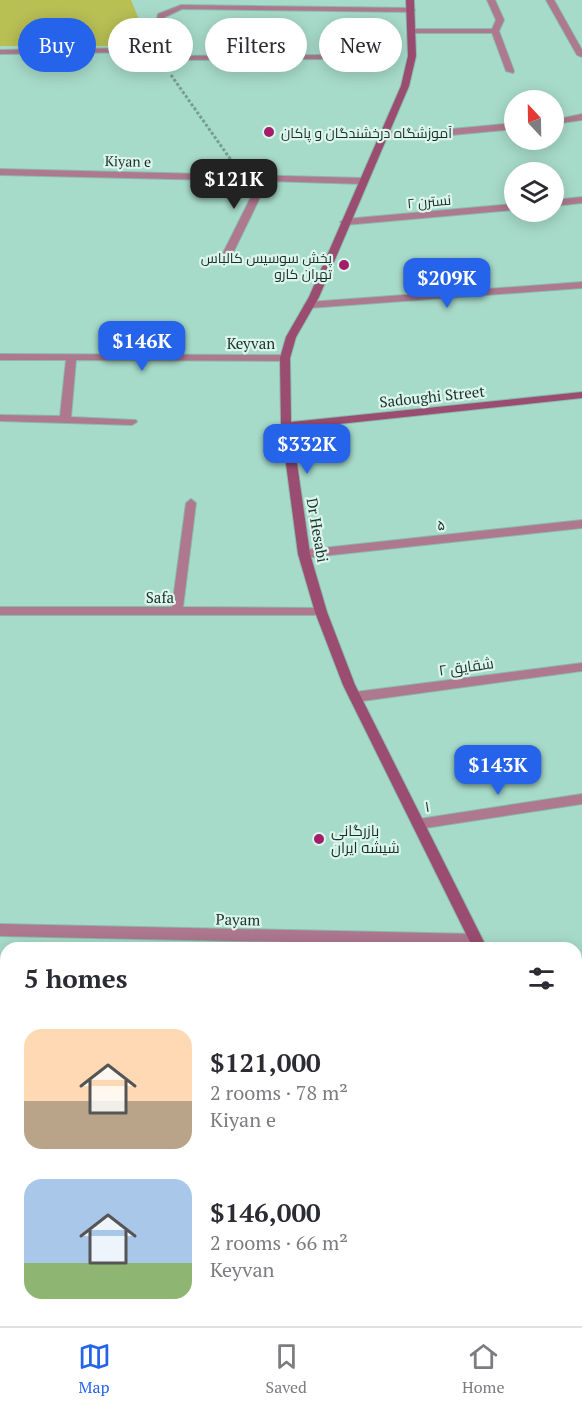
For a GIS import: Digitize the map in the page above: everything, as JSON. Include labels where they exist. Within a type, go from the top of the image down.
[{"type":"main road","name":"Dr Hesabi","points":[[411,5],[412,56],[405,86],[309,305],[291,337],[285,358],[286,426],[304,554],[321,612],[355,697],[476,942]]},
{"type":"main road","name":"Sadoughi Street","points":[[286,426],[582,395]]},
{"type":"street","points":[[491,0],[500,20],[495,31],[510,71]]},
{"type":"street","points":[[550,0],[581,55]]},
{"type":"street","points":[[161,18],[180,7],[411,5]]},
{"type":"street","points":[[413,31],[495,31]]},
{"type":"street","points":[[0,52],[108,52]]},
{"type":"street","points":[[193,58],[319,57]]},
{"type":"street","points":[[564,120],[582,117]]},
{"type":"street","points":[[382,135],[441,133],[504,127]]},
{"type":"street","name":"Kiyan e","points":[[0,172],[363,181]]},
{"type":"street","points":[[228,253],[265,178]]},
{"type":"street","points":[[564,202],[582,200]]},
{"type":"street","name":"نسترن ۲","points":[[345,222],[504,208]]},
{"type":"street","points":[[309,305],[582,285]]},
{"type":"street","name":"Keyvan","points":[[0,357],[285,358]]},
{"type":"street","points":[[65,420],[71,357]]},
{"type":"street","points":[[0,418],[132,422]]},
{"type":"street","points":[[177,612],[191,503]]},
{"type":"street","name":"۵","points":[[304,554],[582,524]]},
{"type":"street","name":"Safa","points":[[0,611],[321,612]]},
{"type":"street","name":"شقایق ۲","points":[[355,697],[582,667]]},
{"type":"street","name":"۱","points":[[419,824],[582,799]]},
{"type":"street","name":"Payam","points":[[0,930],[409,942]]},
{"type":"path","points":[[168,72],[243,178]]},
{"type":"green space","points":[[0,0],[131,0],[138,18],[108,18],[108,46],[96,46],[96,18],[18,18],[18,46],[0,46]]},
{"type":"place","name":"آموزشگاه درخشندگان و پاکان","points":[[269,132]]},
{"type":"place","name":"پخش سوسیس کالباس تهران کارو","points":[[344,265]]},
{"type":"place","name":"بازرگانی شیشه ایران","points":[[319,839]]}]
